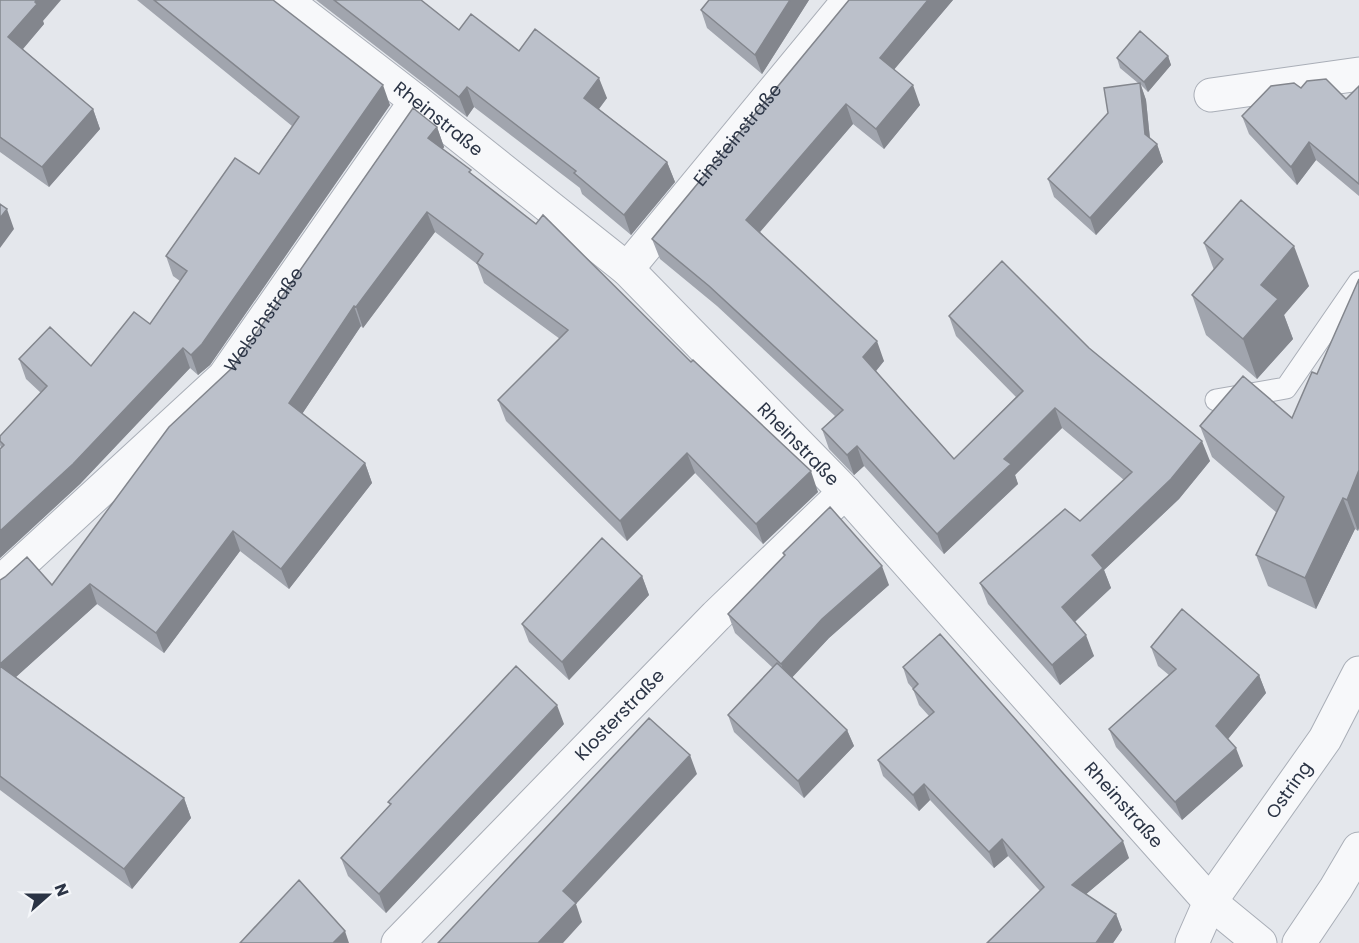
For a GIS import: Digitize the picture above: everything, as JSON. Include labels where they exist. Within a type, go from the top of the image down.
[{"type":"street","name":"Rheinstraße","points":[[285,0],[627,269],[845,492],[1210,902],[1260,943]]},
{"type":"street","name":"Einsteinstraße","points":[[627,269],[849,0]]},
{"type":"street","points":[[1211,95],[1359,74]]},
{"type":"street","name":"Welschstraße","points":[[0,584],[224,378],[416,101]]},
{"type":"street","name":"Klosterstraße","points":[[398,943],[716,616],[845,492]]},
{"type":"street","name":"Ostring","points":[[1192,943],[1210,902],[1325,740],[1359,674]]},
{"type":"street","points":[[1299,943],[1359,849]]},
{"type":"lane","points":[[1216,400],[1286,388],[1359,282]]},
{"type":"building","points":[[0,0],[37,0],[35,2],[37,4],[8,37],[93,109],[42,167],[0,137]]},
{"type":"building","points":[[154,0],[273,0],[383,85],[202,344],[191,355],[183,348],[73,464],[0,531],[0,449],[4,445],[0,441],[0,436],[47,386],[19,359],[50,327],[91,366],[134,312],[150,324],[187,271],[166,256],[235,158],[259,174],[299,117]]},
{"type":"building","points":[[334,0],[421,0],[459,30],[471,14],[519,51],[535,29],[599,78],[584,98],[667,162],[624,215],[574,173],[576,171],[467,87],[459,97]]},
{"type":"building","points":[[709,0],[790,0],[755,55],[701,10]]},
{"type":"building","points":[[849,0],[928,0],[880,58],[913,85],[876,129],[846,104],[746,220],[877,341],[863,357],[954,459],[1023,391],[949,316],[1002,261],[1089,348],[1202,441],[1171,479],[1092,555],[1103,568],[1062,607],[1086,635],[1052,665],[980,583],[1065,509],[1080,521],[1132,472],[1055,408],[1004,459],[1011,464],[937,534],[857,446],[847,455],[822,429],[843,410],[709,286],[652,239]]},
{"type":"building","points":[[1140,31],[1168,56],[1144,82],[1117,58]]},
{"type":"building","points":[[1326,79],[1346,99],[1359,86],[1359,184],[1309,142],[1291,167],[1242,116],[1271,86],[1294,83],[1301,88],[1307,81]]},
{"type":"building","points":[[1140,83],[1145,134],[1157,144],[1090,218],[1048,179],[1108,113],[1104,88]]},
{"type":"building","points":[[413,108],[437,127],[428,138],[536,224],[543,215],[691,362],[693,360],[811,471],[756,524],[687,453],[620,521],[498,400],[568,330],[477,263],[483,254],[427,212],[356,307],[354,306],[289,403],[365,463],[281,569],[233,531],[156,633],[90,584],[0,664],[0,580],[27,557],[52,585],[169,427],[232,368]]},
{"type":"building","points":[[1241,200],[1294,246],[1261,285],[1278,299],[1243,339],[1192,295],[1223,259],[1204,243]]},
{"type":"building","points":[[0,204],[7,209],[0,218]]},
{"type":"building","points":[[1359,279],[1359,470],[1347,500],[1343,498],[1305,578],[1256,555],[1284,497],[1200,426],[1243,376],[1292,418],[1312,372],[1317,374]]},
{"type":"building","points":[[830,507],[882,566],[822,619],[781,664],[728,614],[785,555],[783,553]]},
{"type":"building","points":[[602,538],[642,576],[562,662],[522,624]]},
{"type":"building","points":[[1182,609],[1259,675],[1216,726],[1236,748],[1175,802],[1109,729],[1176,669],[1151,647]]},
{"type":"building","points":[[940,634],[1123,841],[1072,885],[1116,914],[1096,943],[987,943],[1044,887],[1002,839],[989,852],[924,784],[913,795],[878,760],[934,712],[913,689],[918,684],[903,667]]},
{"type":"building","points":[[777,663],[847,730],[798,781],[728,715]]},
{"type":"building","points":[[0,666],[184,798],[124,869],[0,776]]},
{"type":"building","points":[[516,666],[557,705],[379,894],[341,858],[391,804],[388,802]]},
{"type":"building","points":[[649,718],[690,755],[563,891],[576,903],[538,943],[438,943]]},
{"type":"building","points":[[299,880],[345,931],[333,943],[240,943]]}]
